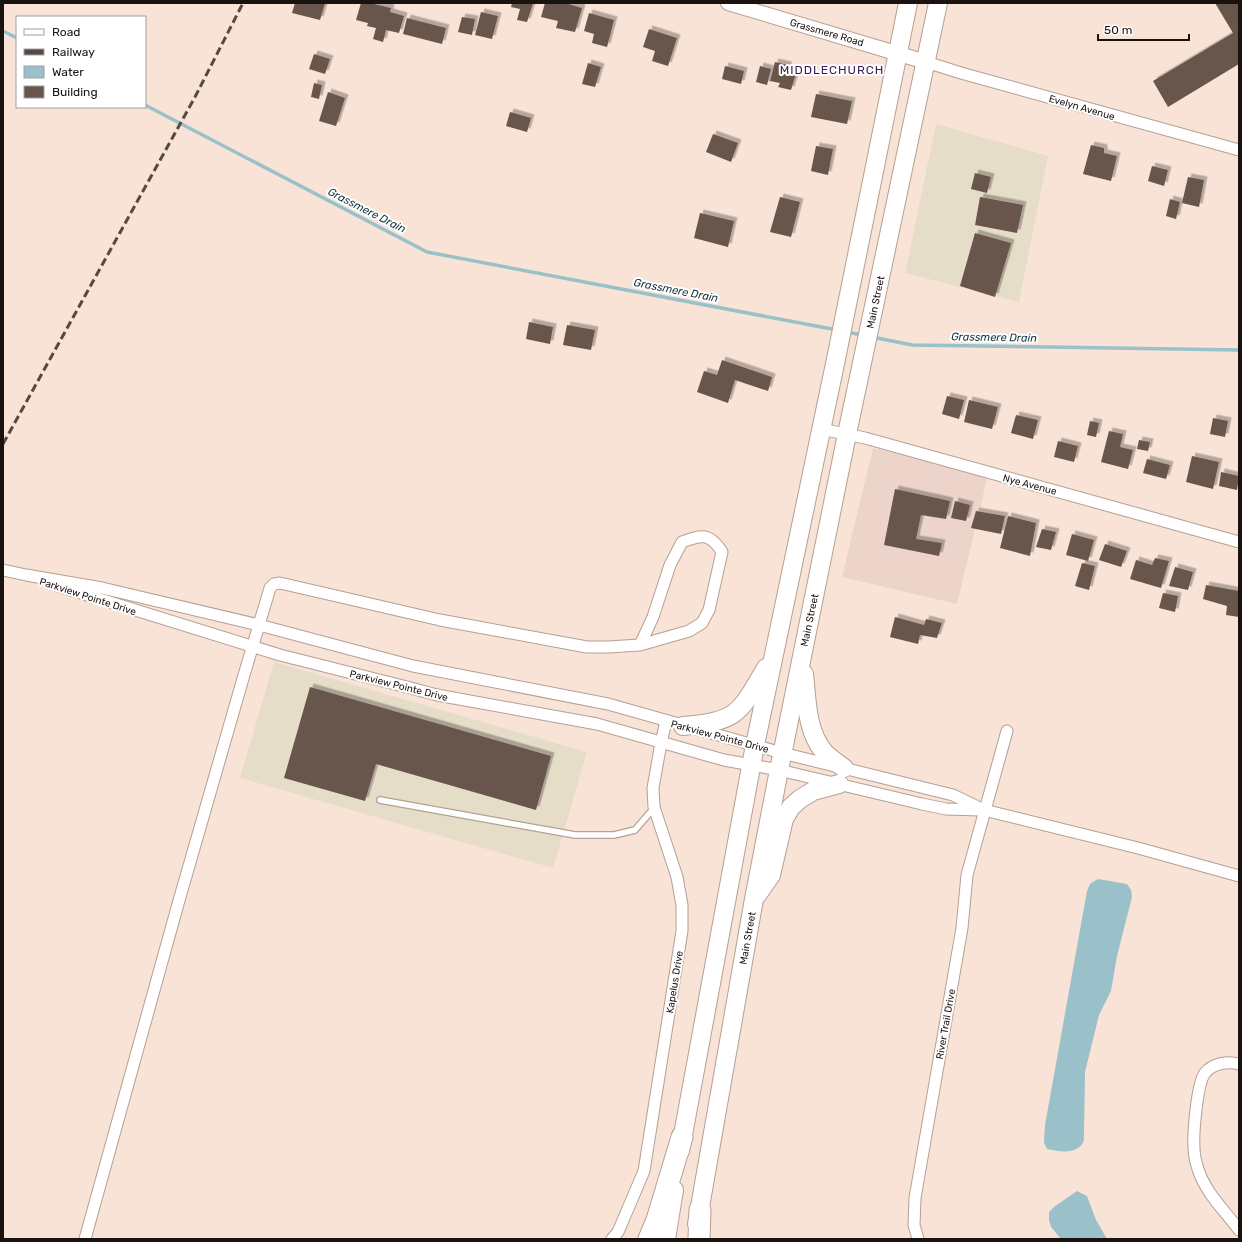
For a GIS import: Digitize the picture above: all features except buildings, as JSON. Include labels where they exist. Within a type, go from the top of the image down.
[{"type":"highway","points":[[649,1239],[657,1220],[682,1137]]},
{"type":"highway","points":[[699,1239],[700,1210]]},
{"type":"main road","points":[[666,1239],[682,1137],[751,765],[836,359],[846,303],[908,3]]},
{"type":"main road","name":"Main Street","points":[[695,1239],[754,899],[781,761],[847,434],[863,365],[873,310],[938,3]]},
{"type":"main road","points":[[675,723],[718,721],[729,717],[738,711],[747,700],[773,655]]},
{"type":"main road","points":[[754,899],[771,875],[784,820],[791,807],[800,799],[841,776],[813,733],[808,714],[802,657]]},
{"type":"street","name":"Grassmere Road","points":[[728,3],[926,62]]},
{"type":"street","name":"Evelyn Avenue","points":[[926,62],[1239,150]]},
{"type":"street","name":"Nye Avenue","points":[[821,429],[847,434],[1239,542]]},
{"type":"street","points":[[85,1239],[178,904],[270,588],[274,584],[280,583],[440,620],[588,647],[640,645],[689,631],[702,623],[709,610],[722,552],[715,542],[706,537],[693,538],[682,542],[670,565],[653,617],[640,645]]},
{"type":"street","name":"Parkview Pointe Drive","points":[[3,570],[102,588],[259,625],[413,666],[608,704],[755,745],[781,761]]},
{"type":"street","name":"Parkview Pointe Drive","points":[[26,575],[87,596],[253,647],[437,695],[597,724],[724,760],[751,765],[781,761]]},
{"type":"street","name":"Kapelus Drive","points":[[612,1239],[618,1232],[644,1171],[682,931],[682,905],[678,877],[654,807],[653,788],[661,743],[675,723]]},
{"type":"street","name":"River Trail Drive","points":[[918,1239],[914,1225],[915,1198],[962,928],[967,875],[1007,731]]},
{"type":"street","points":[[781,761],[841,776],[946,809],[984,810]]},
{"type":"street","points":[[781,761],[841,776],[953,795],[984,810],[1138,848],[1239,876]]},
{"type":"street","points":[[1239,1064],[1234,1062],[1213,1066],[1205,1073],[1201,1082],[1194,1127],[1194,1149],[1198,1169],[1206,1186],[1239,1230]]},
{"type":"lane","points":[[380,800],[575,835],[614,835],[635,830],[654,807]]},
{"type":"shaded area","points":[[936,124],[1048,156],[1019,302],[905,273]]},
{"type":"shaded area","points":[[873,448],[988,475],[957,604],[842,577]]},
{"type":"shaded area","points":[[274,662],[587,752],[553,868],[240,778]]},
{"type":"water","points":[[1098,879],[1127,884],[1131,890],[1132,897],[1117,956],[1111,991],[1099,1015],[1085,1072],[1084,1141],[1075,1150],[1056,1151],[1047,1149],[1044,1143],[1045,1125],[1087,891],[1090,884]]},
{"type":"water","points":[[1077,1191],[1087,1196],[1096,1220],[1107,1239],[1061,1239],[1051,1227],[1049,1212]]},
{"type":"waterway","name":"Grassmere Drain","points":[[3,31],[16,38]]},
{"type":"waterway","name":"Grassmere Drain","points":[[146,106],[427,252],[837,330]]},
{"type":"waterway","name":"Grassmere Drain","points":[[847,332],[862,335]]},
{"type":"waterway","name":"Grassmere Drain","points":[[872,337],[912,345],[1239,350]]},
{"type":"railway","points":[[3,444],[195,97],[243,3]]},
{"type":"district","name":"MIDDLECHURCH","points":[[832,70]]}]
